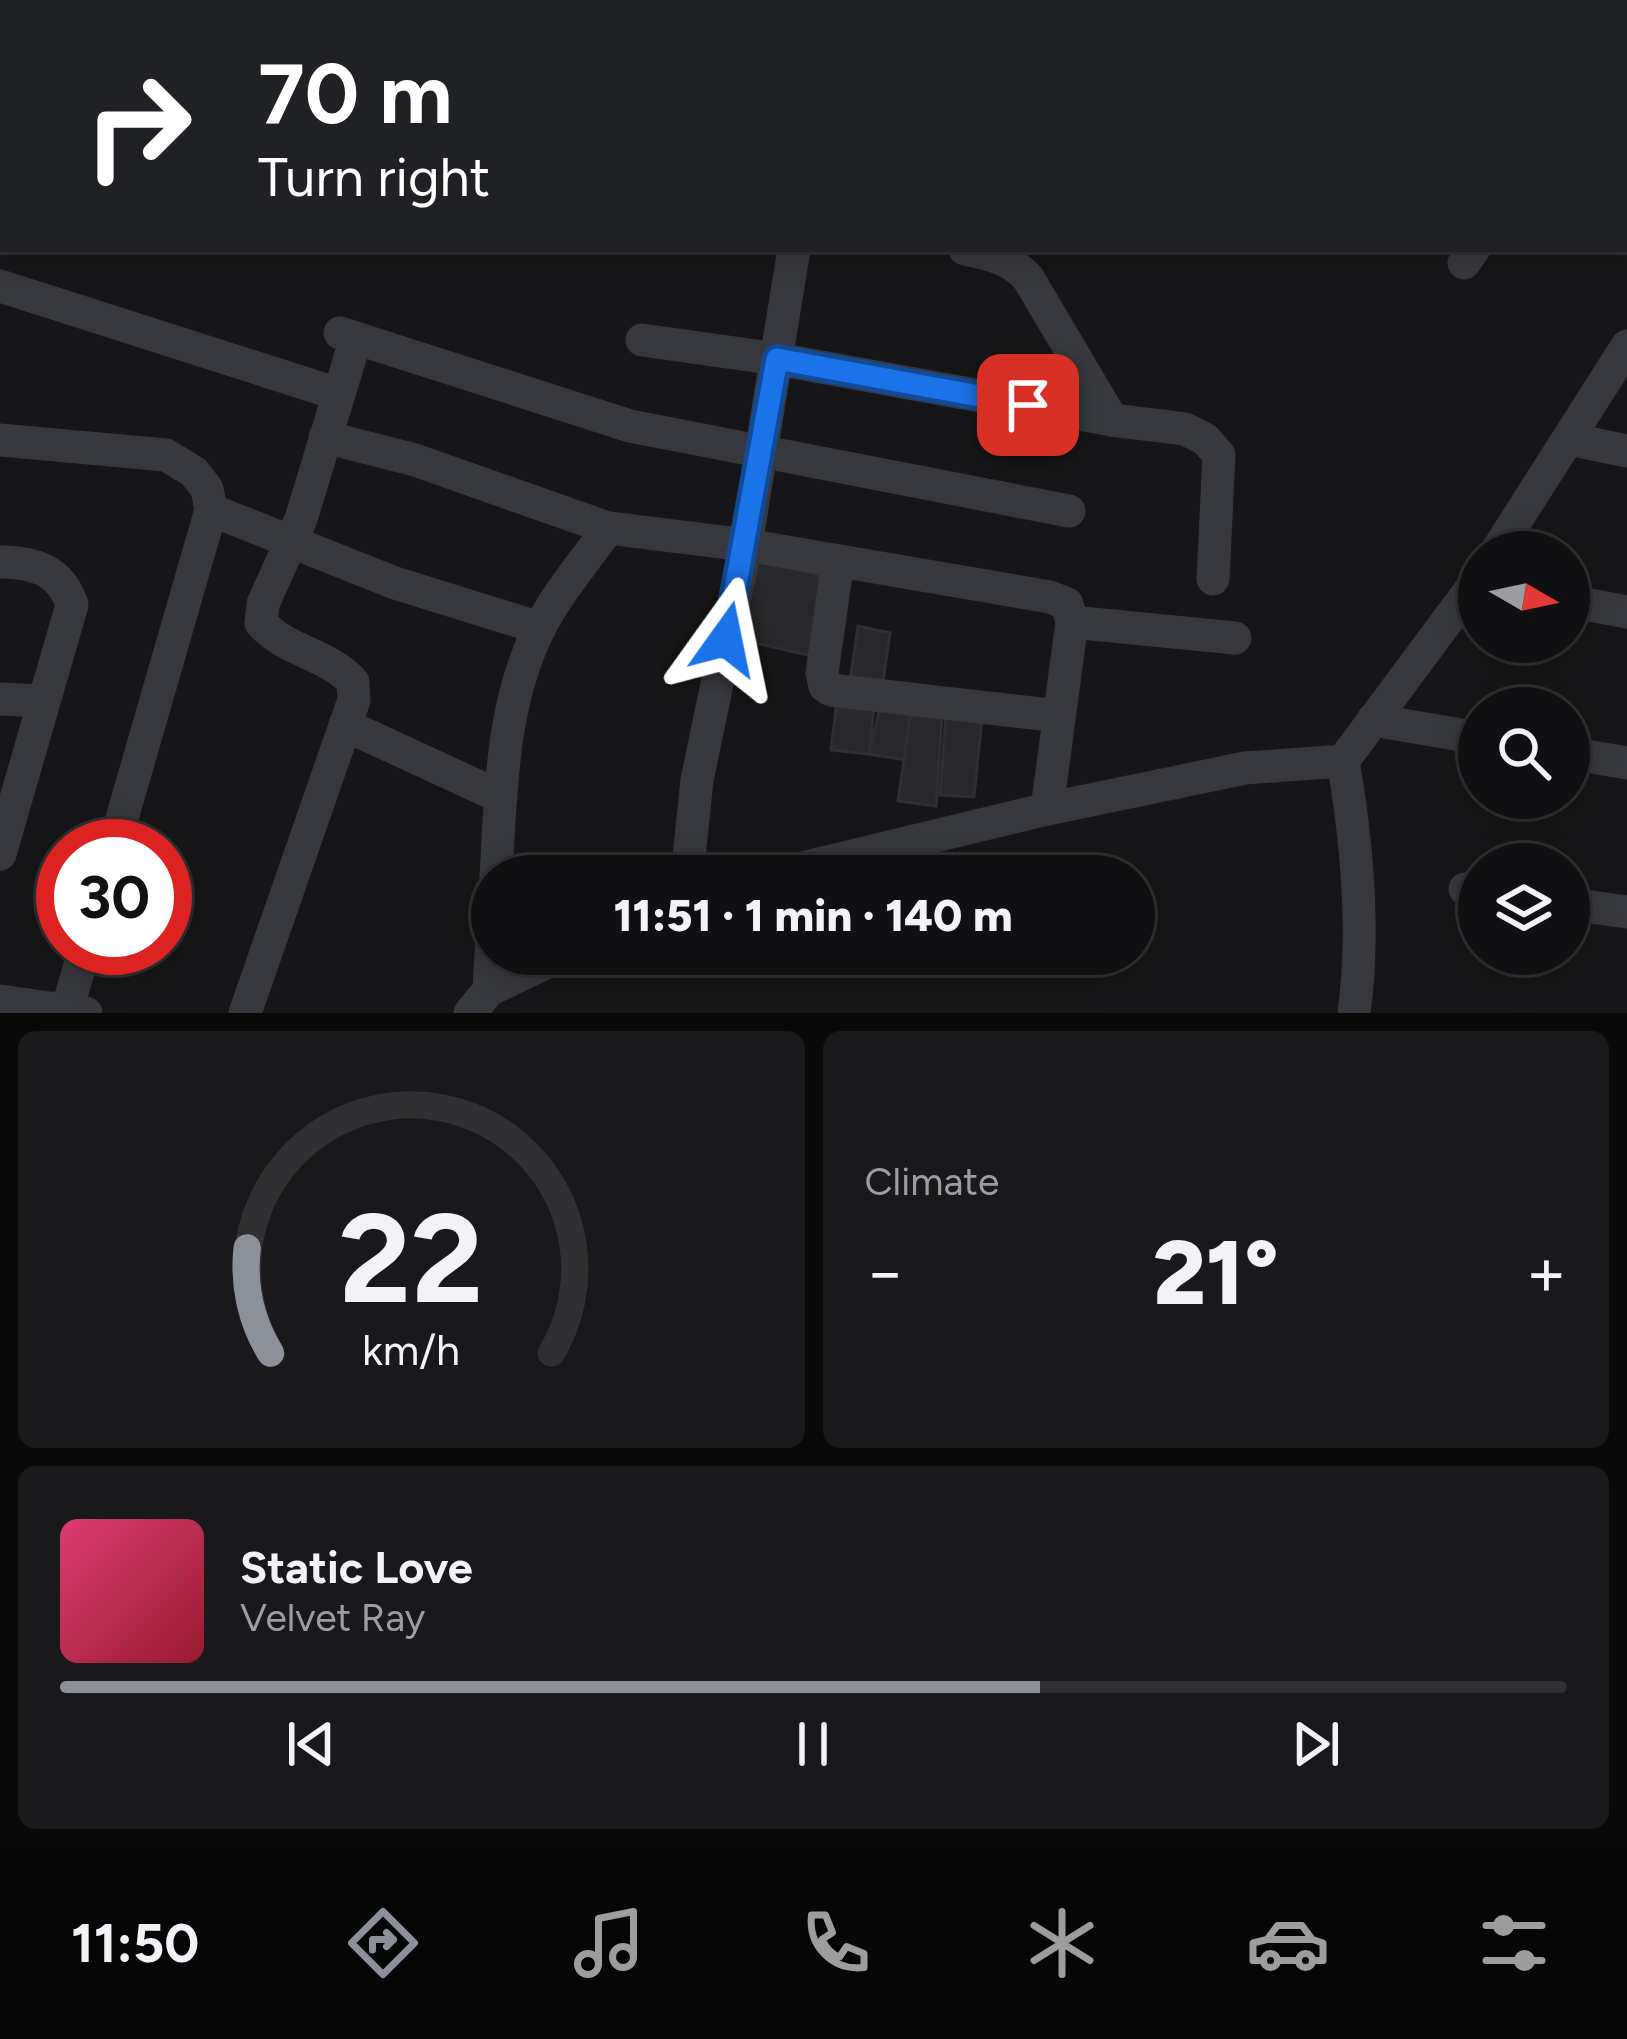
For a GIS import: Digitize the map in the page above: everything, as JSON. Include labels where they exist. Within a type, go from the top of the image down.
[{"type":"street","points":[[689,855],[697,780],[746,545],[794,252]]},
{"type":"street","points":[[978,252],[999,257],[1028,278],[1112,420]]},
{"type":"street","points":[[0,286],[338,394]]},
{"type":"street","points":[[245,1013],[353,700],[353,682],[342,669],[287,645],[261,623],[263,604],[301,519],[326,437],[348,336],[630,426],[1069,511]]},
{"type":"street","points":[[642,340],[777,359],[1112,420],[1185,428],[1205,439],[1219,455],[1213,579]]},
{"type":"street","points":[[1510,531],[1627,346]]},
{"type":"street","points":[[326,437],[415,460],[608,528],[746,545],[1067,604],[1072,622],[1047,809]]},
{"type":"street","points":[[1569,439],[1627,451]]},
{"type":"street","points":[[0,440],[166,455],[194,472],[207,489],[211,510],[122,819]]},
{"type":"street","points":[[211,510],[395,583],[540,628]]},
{"type":"street","points":[[497,855],[509,720],[540,628],[608,528]]},
{"type":"street","points":[[838,561],[822,673],[825,686],[1059,716]]},
{"type":"street","points":[[0,562],[21,562],[51,574],[66,586],[72,605],[0,854]]},
{"type":"street","points":[[1590,605],[1627,612]]},
{"type":"street","points":[[1354,1013],[1360,970],[1351,809],[1342,761],[1458,607]]},
{"type":"street","points":[[1072,622],[1234,638]]},
{"type":"street","points":[[0,699],[44,700]]},
{"type":"street","points":[[1373,720],[1458,734]]},
{"type":"street","points":[[345,724],[501,797]]},
{"type":"street","points":[[1590,757],[1627,763]]},
{"type":"street","points":[[856,855],[1245,768],[1342,761]]},
{"type":"street","points":[[1590,907],[1627,912]]},
{"type":"street","points":[[0,1001],[76,1012],[81,975]]},
{"type":"street","points":[[479,1001],[526,975]]},
{"type":"building","points":[[757,560],[833,578],[816,657],[730,637]]},
{"type":"building","points":[[858,626],[890,633],[883,681],[850,681]]},
{"type":"building","points":[[837,700],[874,707],[869,754],[831,750]]},
{"type":"building","points":[[880,708],[911,711],[906,760],[869,754]]},
{"type":"building","points":[[911,711],[942,716],[936,806],[898,801]]},
{"type":"building","points":[[946,714],[982,718],[974,797],[940,795]]},
{"type":"route","points":[[726,639],[777,359],[1028,405]]}]
